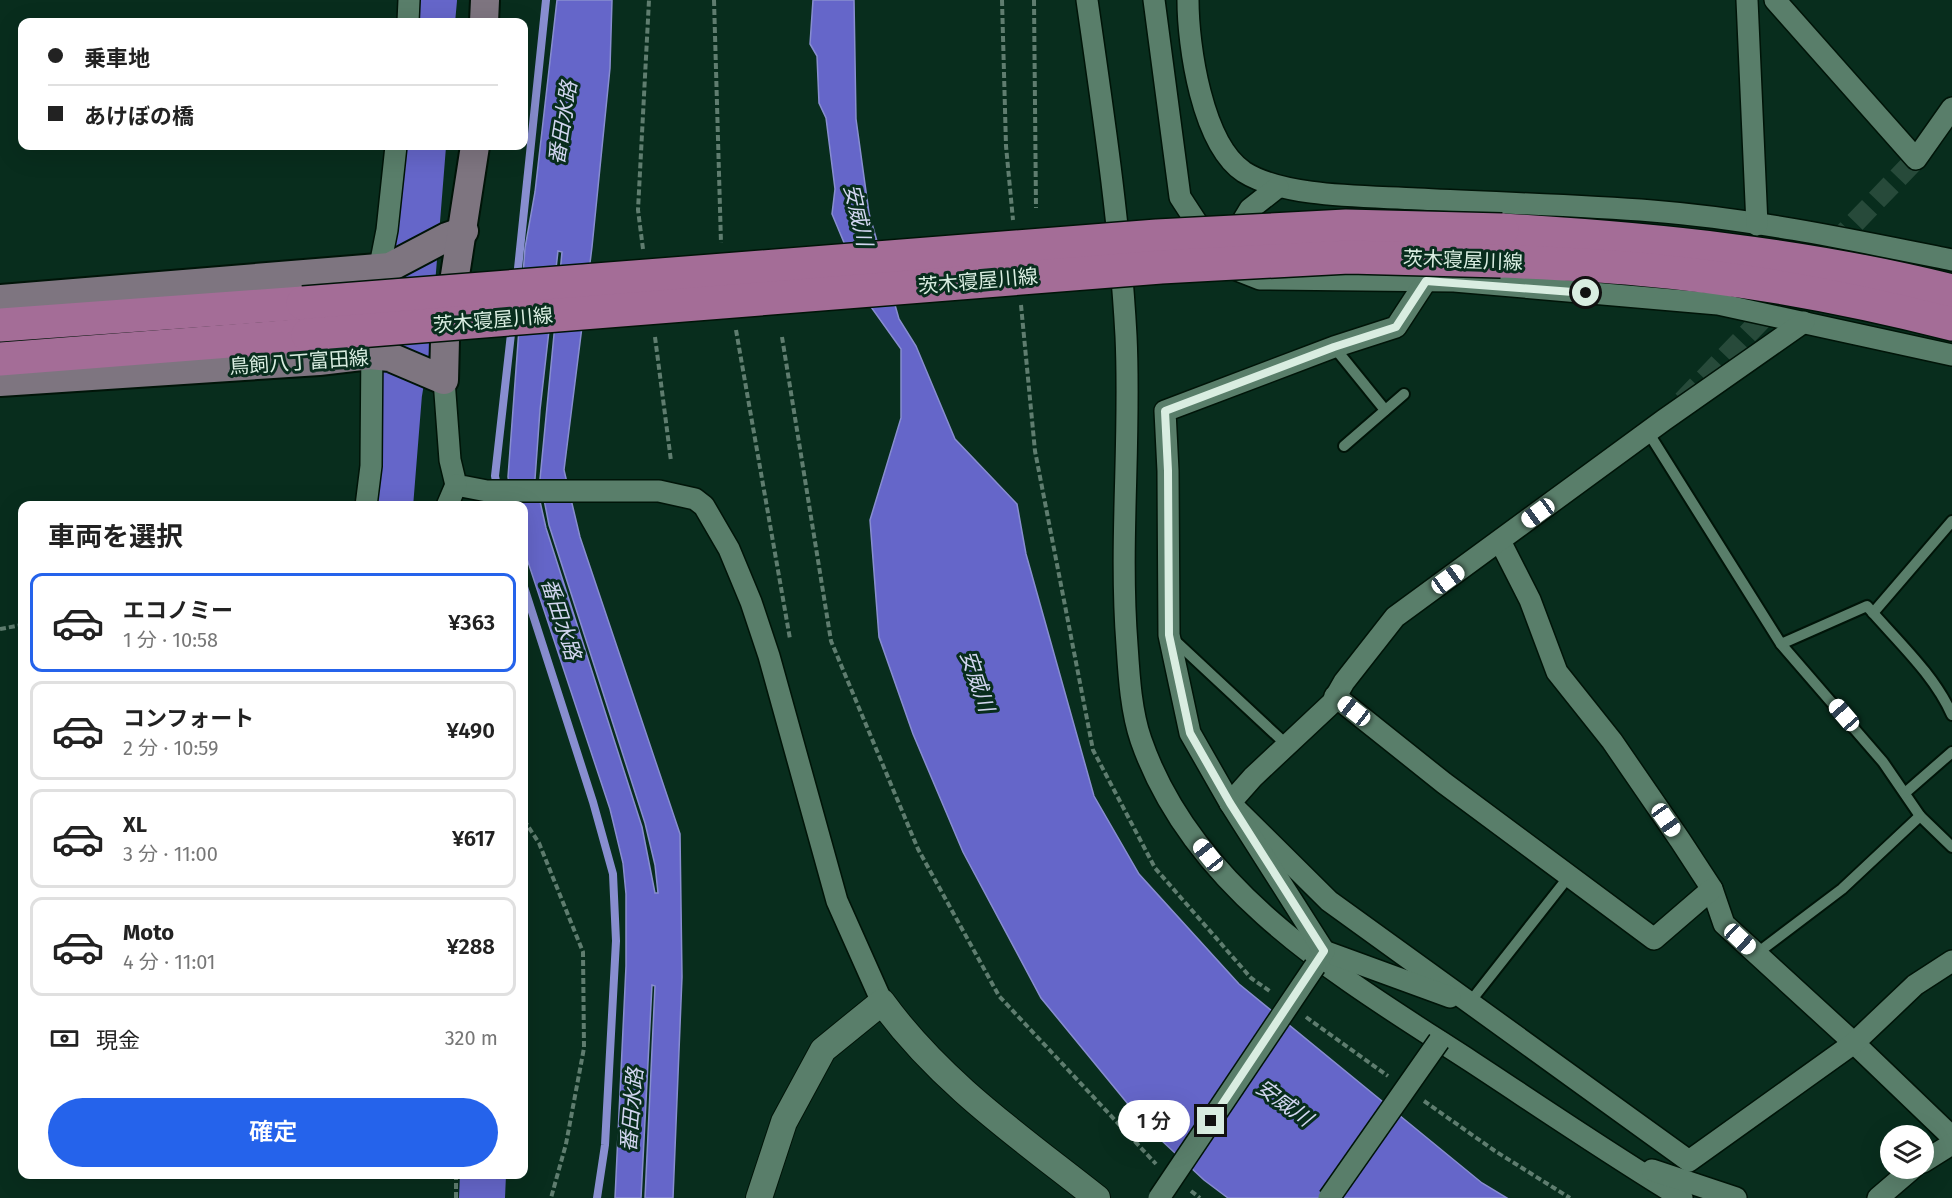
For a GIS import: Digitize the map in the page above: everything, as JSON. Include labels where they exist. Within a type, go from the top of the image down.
[{"type":"main road","points":[[484,18],[485,0]]},
{"type":"main road","points":[[439,378],[456,234],[474,150]]},
{"type":"main road","name":"茨木寝屋川線","points":[[0,325],[1157,236],[1346,226],[1501,245],[1639,269],[1755,284],[1902,311],[1952,324]]},
{"type":"main road","points":[[0,299],[384,268],[456,234]]},
{"type":"main road","name":"茨木寝屋川線","points":[[0,358],[314,348],[1161,267],[1640,238],[1759,254],[1913,281],[1952,291]]},
{"type":"main road","name":"鳥飼八丁富田線","points":[[0,382],[314,348],[380,356],[439,378]]},
{"type":"street","points":[[408,18],[409,0]]},
{"type":"street","points":[[1087,0],[1113,188],[1126,339],[1123,591],[1129,678],[1140,738],[1165,792],[1198,842],[1229,882],[1319,959],[1615,1157],[1682,1198]]},
{"type":"street","points":[[1154,0],[1180,196],[1200,232],[1230,268],[1260,279],[1426,281],[1718,304],[1952,355]]},
{"type":"street","points":[[1188,0],[1197,84],[1215,138],[1243,171],[1278,187],[1339,194],[1654,211],[1823,233],[1952,261]]},
{"type":"street","points":[[1747,0],[1757,225]]},
{"type":"street","points":[[1775,0],[1916,159],[1952,108]]},
{"type":"street","points":[[367,501],[380,356],[387,230],[396,150]]},
{"type":"street","points":[[1230,268],[1227,248],[1250,209],[1278,187]]},
{"type":"street","points":[[314,348],[322,273]]},
{"type":"street","points":[[1426,281],[1396,327],[1334,347],[1165,411],[1168,471],[1169,635],[1190,733],[1319,959],[1473,1005]]},
{"type":"street","points":[[1230,803],[1252,777],[1332,703],[1395,617],[1648,432],[1804,322]]},
{"type":"street","points":[[439,378],[450,460],[456,485],[449,501]]},
{"type":"street","points":[[456,485],[487,491],[573,489],[679,494],[695,499],[705,506],[729,549],[769,656],[837,901],[882,1002],[904,1032],[964,1094],[1097,1198]]},
{"type":"street","points":[[1500,541],[1530,600],[1557,672],[1612,741],[1712,889],[1724,924],[1952,1137]]},
{"type":"street","points":[[1335,696],[1444,783],[1654,939],[1712,889]]},
{"type":"street","points":[[1230,803],[1329,901],[1689,1161],[1854,1043],[1915,985],[1952,961]]},
{"type":"street","points":[[1159,1198],[1319,959]]},
{"type":"street","points":[[759,1198],[784,1122],[823,1050],[882,1002]]},
{"type":"street","points":[[1329,1198],[1439,1041]]},
{"type":"street","points":[[1934,1155],[1952,1144]]},
{"type":"street","points":[[1615,1157],[1736,1198]]},
{"type":"street","points":[[1878,1198],[1900,1179]]},
{"type":"lane","points":[[1334,347],[1385,410]]},
{"type":"lane","points":[[1344,446],[1404,394]]},
{"type":"lane","points":[[1648,432],[1781,644],[1883,762],[1920,816],[1952,847]]},
{"type":"lane","points":[[1873,613],[1952,521]]},
{"type":"lane","points":[[1781,644],[1867,606],[1920,667],[1946,702],[1952,715]]},
{"type":"lane","points":[[1169,635],[1288,746]]},
{"type":"lane","points":[[1905,793],[1952,752]]},
{"type":"lane","points":[[1756,954],[1842,889],[1920,816]]},
{"type":"lane","points":[[1473,1005],[1570,875]]},
{"type":"path","points":[[644,256],[638,210],[649,0]]},
{"type":"path","points":[[714,0],[721,246]]},
{"type":"path","points":[[1034,0],[1036,208]]},
{"type":"path","points":[[735,325],[792,649]]},
{"type":"path","points":[[653,326],[671,461]]},
{"type":"path","points":[[782,337],[831,641],[918,849],[999,996],[1146,1156],[1164,1170]]},
{"type":"path","points":[[0,629],[18,626]]},
{"type":"path","points":[[528,826],[539,843],[583,952],[584,1048],[566,1144],[551,1198]]},
{"type":"path","points":[[456,1179],[456,1198]]},
{"type":"path","points":[[1182,1184],[1200,1198]]},
{"type":"water","name":"番田水路","points":[[557,0],[612,0],[610,68],[592,247],[564,470],[580,537],[680,834],[682,977],[673,1198],[645,1198],[655,986],[652,985],[641,1198],[615,1198],[626,966],[626,894],[623,863],[610,809],[528,562],[528,501],[512,501],[508,477],[525,248],[535,192]],"holes":[[[558,251],[562,252],[540,479],[549,525],[645,823],[655,865],[658,893],[655,893],[642,827],[546,528],[535,479],[540,410]]]},
{"type":"water","name":"安威川","points":[[813,0],[854,0],[856,119],[869,213],[899,319],[916,346],[955,439],[1017,504],[1026,554],[1094,796],[1139,874],[1239,984],[1482,1183],[1507,1198],[1228,1198],[1204,1180],[1146,1126],[1041,998],[963,852],[913,734],[879,637],[870,520],[901,418],[901,349],[871,307],[832,214],[835,189],[826,118],[819,103],[817,56],[810,44]]},
{"type":"waterway","points":[[432,18],[434,0]]},
{"type":"waterway","points":[[517,278],[546,0]]},
{"type":"waterway","points":[[390,501],[399,394],[407,346],[423,150]]},
{"type":"waterway","points":[[500,501],[495,476],[512,325]]},
{"type":"waterway","points":[[528,599],[593,802],[613,874],[616,941],[605,1145],[597,1198]]},
{"type":"waterway","points":[[482,1198],[483,1179]]},
{"type":"tunnel","points":[[1683,401],[1916,159]]},
{"type":"route","points":[[1211,1121],[1324,951],[1230,803],[1190,733],[1169,635],[1168,471],[1165,411],[1334,347],[1396,327],[1426,281],[1454,281],[1586,293]]}]
